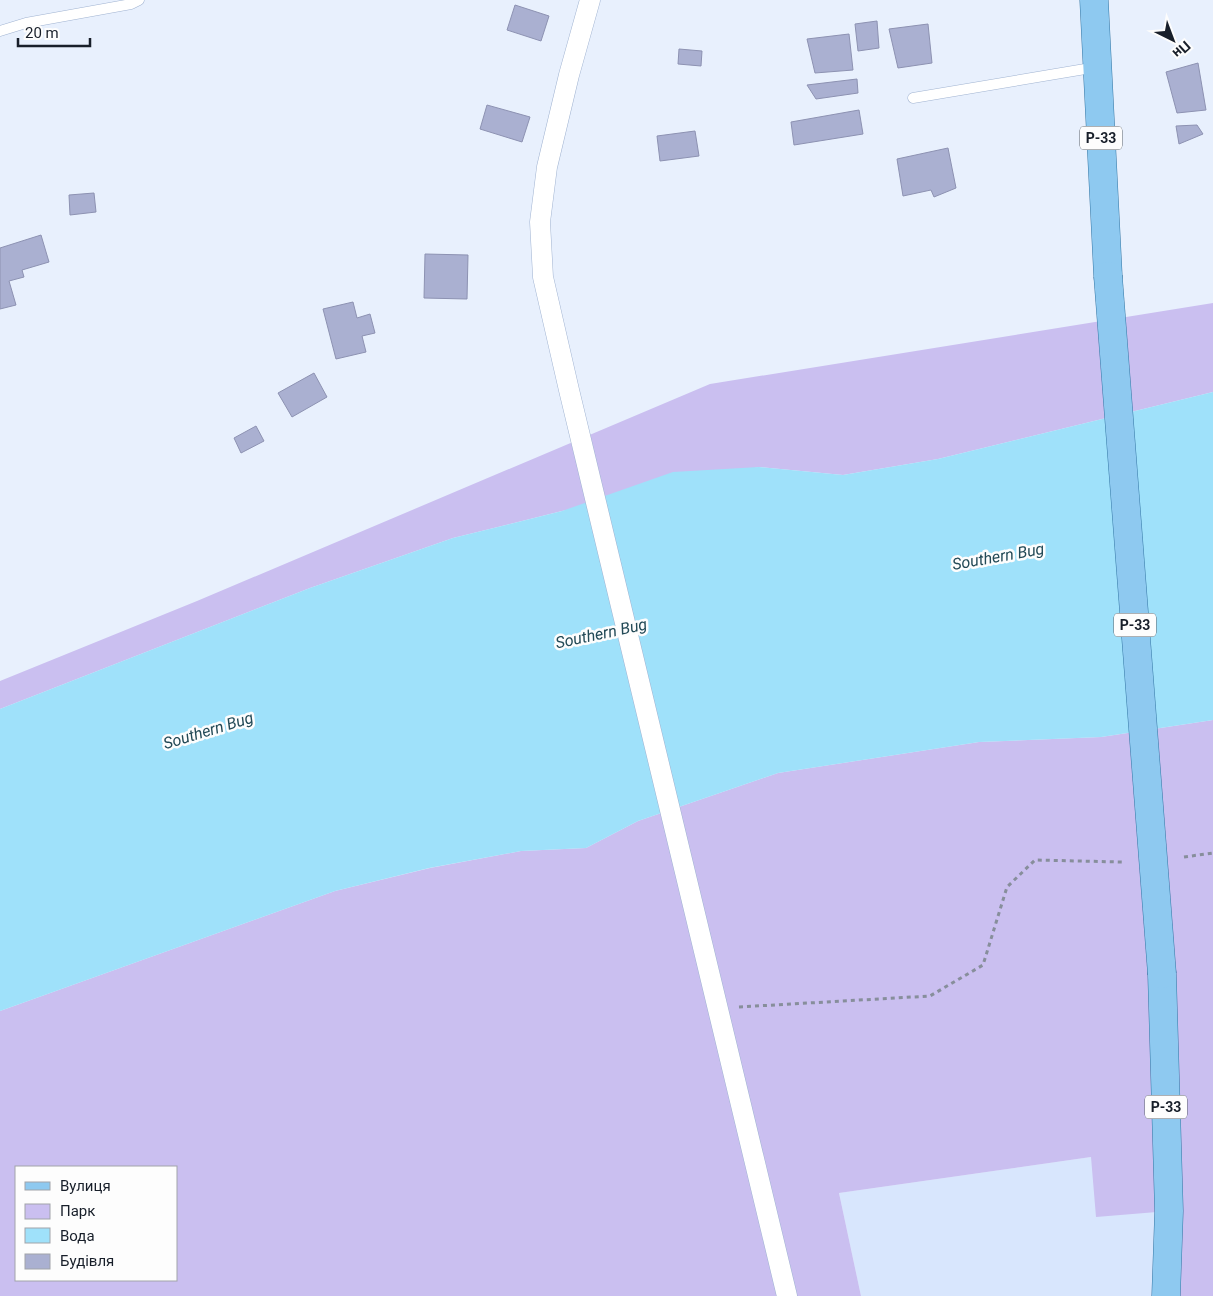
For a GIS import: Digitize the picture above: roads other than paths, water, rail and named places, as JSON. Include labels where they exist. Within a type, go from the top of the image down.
[{"type":"main road","name":"Р-33","points":[[1094,0],[1108,276],[1162,974],[1169,1211],[1166,1296]]},
{"type":"street","points":[[590,0],[569,75],[547,167],[540,222],[543,276],[568,390],[787,1296]]},
{"type":"lane","points":[[0,31],[42,20],[131,4],[138,0]]},
{"type":"lane","points":[[913,98],[1098,67]]},
{"type":"water","name":"Southern Bug","points":[[1213,392],[1213,720],[1101,737],[979,742],[778,773],[638,821],[586,848],[521,851],[429,868],[335,891],[0,1011],[0,709],[310,588],[453,538],[562,511],[673,472],[759,467],[843,475],[938,459]]}]
